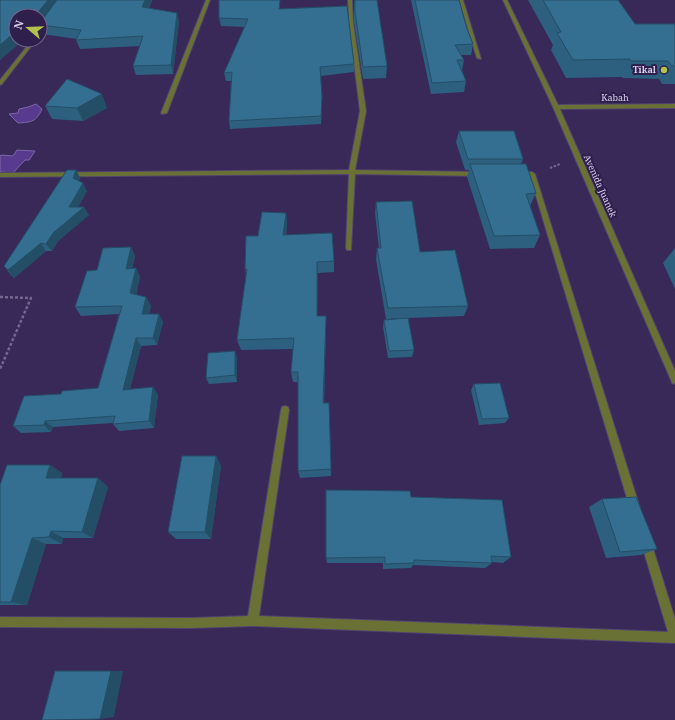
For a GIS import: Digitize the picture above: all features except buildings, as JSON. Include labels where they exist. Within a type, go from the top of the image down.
[{"type":"street","points":[[164,113],[208,0]]},
{"type":"street","points":[[349,248],[352,172],[362,111],[351,22],[350,0]]},
{"type":"street","points":[[461,0],[479,58]]},
{"type":"street","name":"Avenida Juanek","points":[[505,0],[556,106],[577,158],[675,380]]},
{"type":"street","points":[[0,83],[28,48]]},
{"type":"street","name":"Kabah","points":[[556,106],[675,106]]},
{"type":"street","points":[[0,175],[352,172],[485,174]]},
{"type":"street","points":[[508,174],[532,174],[637,515]]},
{"type":"street","points":[[253,621],[285,410]]},
{"type":"street","points":[[0,622],[191,623],[253,621],[675,637],[642,530]]},
{"type":"path","points":[[532,174],[577,158]]},
{"type":"path","points":[[0,297],[31,298],[0,369]]},
{"type":"shaded area","points":[[36,104],[42,109],[38,117],[30,122],[18,123],[9,114],[18,113],[19,109]]},
{"type":"shaded area","points":[[17,150],[35,151],[29,160],[25,160],[13,173],[0,172],[0,156],[13,156]]},
{"type":"place","name":"Tikal","points":[[664,70]]}]
